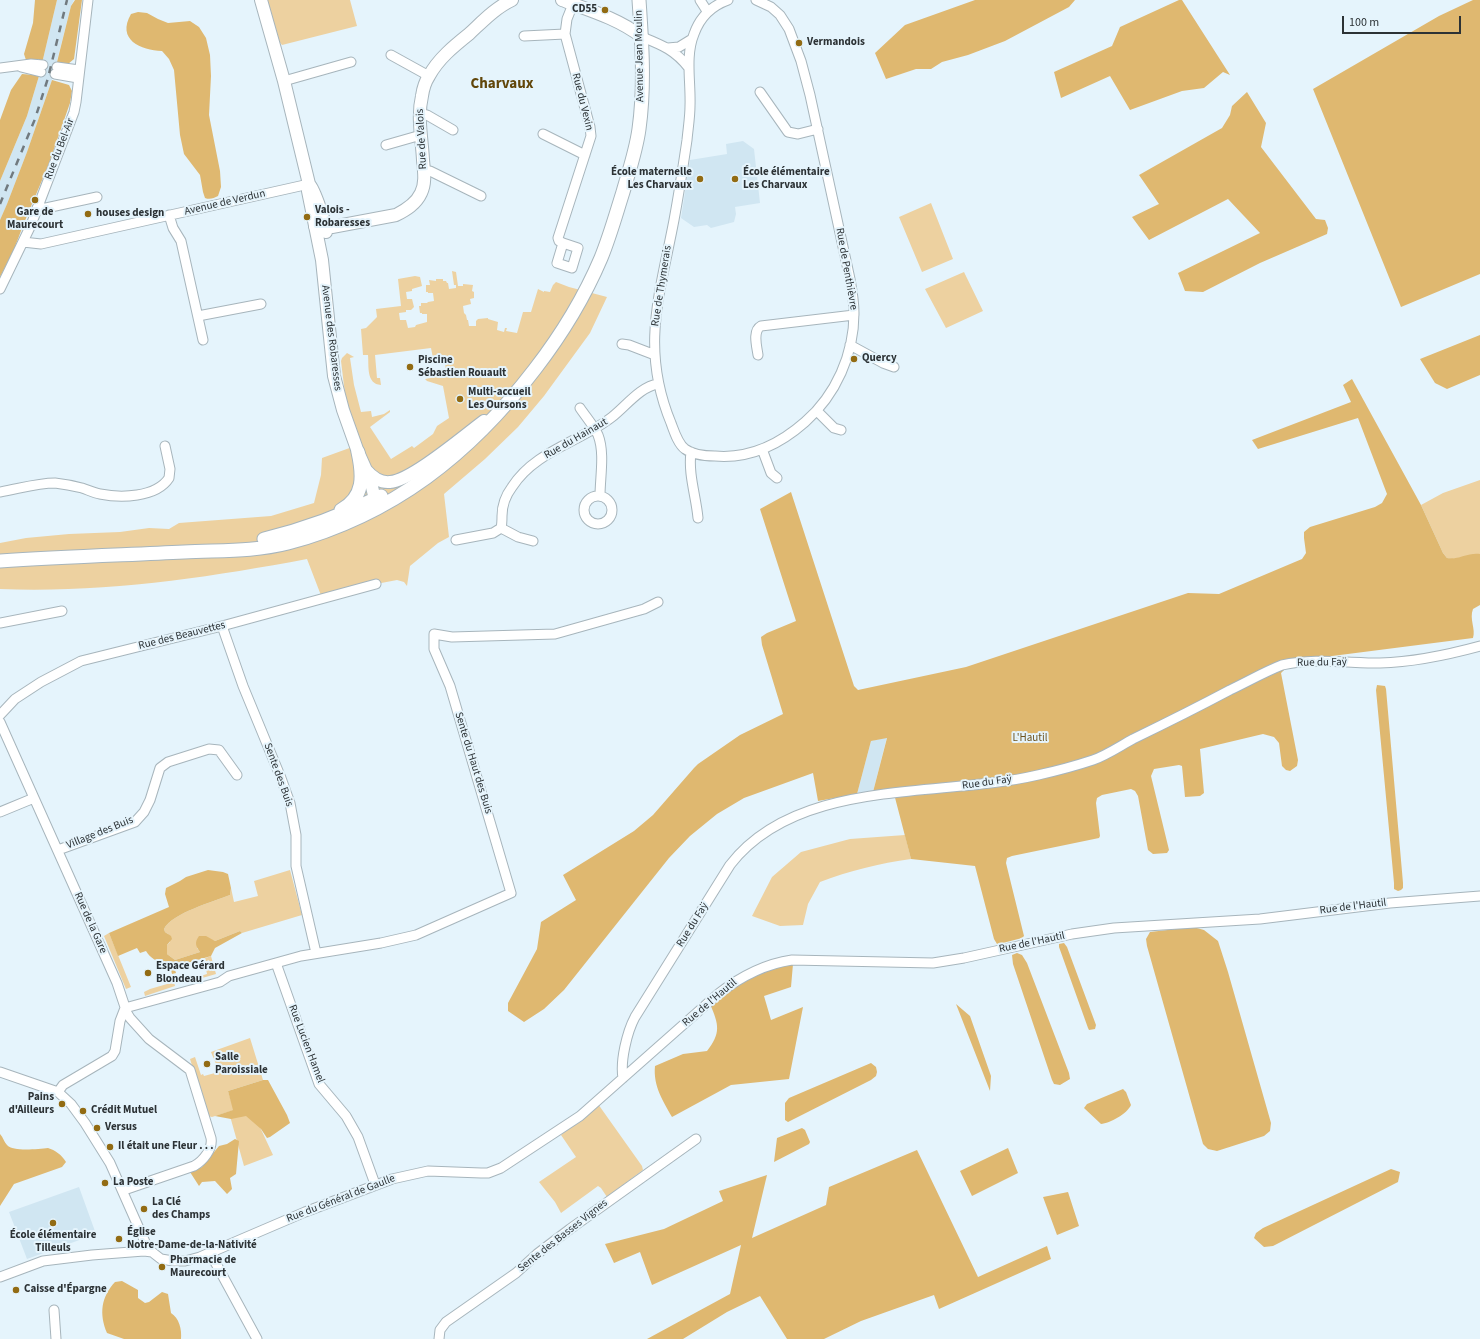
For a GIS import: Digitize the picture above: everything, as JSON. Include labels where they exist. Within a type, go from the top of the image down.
[{"type":"main road","name":"Avenue Jean Moulin","points":[[622,193],[633,159],[639,129],[642,102],[637,34],[632,0]]},
{"type":"main road","name":"Avenue Jean Moulin","points":[[622,193],[627,169],[630,142],[639,0]]},
{"type":"main road","points":[[190,551],[216,552],[254,549],[286,543],[334,528],[369,512],[422,481],[453,458],[498,415],[526,381],[562,332],[587,289],[607,241],[622,193]]},
{"type":"main road","points":[[0,562],[190,551],[236,545],[308,527],[350,511],[375,499],[430,466],[484,421],[526,381]]},
{"type":"main road","points":[[236,545],[305,524],[347,507],[354,499],[361,482],[362,469],[358,452]]},
{"type":"street","name":"Rue du Bel-Air","points":[[0,289],[23,242],[70,123],[76,102],[88,0]]},
{"type":"street","name":"Avenue des Robaresses","points":[[261,0],[284,81],[309,184],[308,190],[323,228],[320,251],[334,376],[343,410],[358,452],[366,468]]},
{"type":"street","points":[[700,0],[707,12]]},
{"type":"street","points":[[572,2],[637,34],[683,53],[707,12],[717,4],[728,0]]},
{"type":"street","name":"Rue de Penthièvre","points":[[691,452],[709,456],[730,456],[750,453],[783,440],[817,411],[825,401],[838,380],[850,345],[854,315],[850,279],[806,76],[792,36],[780,16],[771,7],[761,1]]},
{"type":"street","name":"Rue de Valois","points":[[323,228],[403,212],[421,194],[424,171],[420,113],[421,97],[428,76],[441,59],[504,2]]},
{"type":"street","name":"Rue du Vexin","points":[[563,242],[559,241],[558,238],[591,136],[590,127],[565,34],[567,19],[572,2]]},
{"type":"street","points":[[524,36],[565,34]]},
{"type":"street","name":"Rue de Thymerais","points":[[683,53],[689,68],[689,124],[674,220],[657,306],[655,355],[658,384],[667,413],[685,450],[691,452]]},
{"type":"street","points":[[391,56],[428,76]]},
{"type":"street","points":[[284,81],[351,62]]},
{"type":"street","points":[[0,68],[14,66],[42,68]]},
{"type":"street","points":[[56,71],[79,74]]},
{"type":"street","points":[[760,92],[788,132],[798,134],[818,130]]},
{"type":"street","points":[[420,113],[427,115],[453,130]]},
{"type":"street","points":[[543,134],[585,155]]},
{"type":"street","points":[[386,145],[421,135]]},
{"type":"street","points":[[424,171],[430,171],[481,196]]},
{"type":"street","name":"Avenue de Verdun","points":[[23,242],[41,244],[309,184]]},
{"type":"street","points":[[37,208],[46,208],[97,197]]},
{"type":"street","points":[[169,215],[173,228],[181,241],[203,340]]},
{"type":"street","points":[[198,316],[261,304]]},
{"type":"street","points":[[758,355],[756,331],[758,327],[854,315]]},
{"type":"street","points":[[622,344],[629,345],[655,355]]},
{"type":"street","points":[[850,345],[883,363],[894,367]]},
{"type":"street","name":"Rue du Hainaut","points":[[501,528],[503,508],[509,492],[517,480],[544,456],[611,418],[646,387],[658,384]]},
{"type":"street","points":[[580,408],[597,434],[601,447],[600,496]]},
{"type":"street","points":[[817,411],[834,428],[841,430]]},
{"type":"street","points":[[366,468],[370,474],[382,481],[390,482],[400,480],[440,454],[484,421]]},
{"type":"street","points":[[0,492],[53,483],[66,484],[98,494],[118,496],[144,493],[161,486],[169,478],[170,469],[165,446]]},
{"type":"street","points":[[762,449],[772,472],[777,478]]},
{"type":"street","points":[[691,452],[690,463],[698,518]]},
{"type":"street","points":[[307,537],[375,504],[375,499],[366,468]]},
{"type":"street","points":[[456,540],[487,534],[501,528],[518,537],[533,541]]},
{"type":"street","name":"Rue des Beauvettes","points":[[0,715],[15,699],[41,682],[81,661],[222,626],[376,584]]},
{"type":"street","name":"Sente du Haut des Buis","points":[[316,953],[381,943],[416,935],[511,893],[450,686],[434,649],[434,634],[452,637],[555,634],[644,609],[658,602]]},
{"type":"street","points":[[0,623],[62,611]]},
{"type":"street","name":"Sente des Buis","points":[[222,626],[243,686],[290,803],[296,834],[296,866],[316,953]]},
{"type":"street","name":"Rue du Faÿ","points":[[623,1078],[622,1062],[630,1028],[635,1017],[730,865],[741,851],[753,841],[782,823],[800,814],[823,806],[851,800],[898,793],[975,786],[1037,775],[1093,760],[1282,665],[1301,662],[1401,662],[1450,654],[1480,646]]},
{"type":"street","points":[[0,722],[2,734]]},
{"type":"street","name":"Rue de la Gare","points":[[2,734],[58,850],[117,983],[125,1008],[130,1018],[146,1037],[190,1070],[212,1141],[210,1148],[200,1162],[125,1191]]},
{"type":"street","name":"Village des Buis","points":[[58,850],[134,822],[144,812],[150,800],[160,768],[168,762],[209,749],[219,750],[237,775]]},
{"type":"street","points":[[0,812],[34,798]]},
{"type":"street","name":"Rue de l'Hautil","points":[[623,1078],[718,994],[734,982],[758,969],[785,961],[933,963],[964,958],[1072,934],[1114,928],[1252,920],[1390,902],[1480,896]]},
{"type":"street","points":[[58,1092],[63,1085],[112,1056],[115,1051],[120,1021],[125,1008],[220,982],[229,976],[316,953]]},
{"type":"street","name":"Rue Lucien Hamel","points":[[276,963],[319,1084],[346,1116],[358,1137],[375,1184]]},
{"type":"street","points":[[0,1072],[58,1092],[71,1104],[85,1123],[110,1163],[125,1191],[145,1242],[142,1251],[43,1261],[0,1277]]},
{"type":"street","name":"Rue du Général de Gaulle","points":[[142,1251],[156,1255],[164,1260],[185,1260],[200,1257],[375,1184],[422,1172],[434,1171],[481,1174],[496,1170],[522,1155],[580,1116],[623,1078]]},
{"type":"street","name":"Sente des Basses Vignes","points":[[438,1339],[440,1330],[446,1322],[516,1273],[537,1254],[570,1229],[696,1139]]},
{"type":"street","points":[[215,1250],[213,1252],[213,1257],[257,1339]]},
{"type":"street","points":[[185,1260],[208,1259],[217,1265]]},
{"type":"street","points":[[54,1310],[56,1339]]},
{"type":"shaded area","points":[[57,0],[74,0],[71,6],[52,80],[27,152],[0,220],[0,181],[27,116],[39,76]]},
{"type":"shaded area","points":[[267,0],[350,0],[357,26],[282,45],[277,39]]},
{"type":"shaded area","points":[[743,141],[754,149],[760,203],[735,207],[736,214],[734,222],[711,228],[707,225],[694,227],[681,218],[690,160],[727,154],[726,144]]},
{"type":"shaded area","points":[[931,203],[953,259],[922,272],[899,217]]},
{"type":"shaded area","points":[[452,271],[456,272],[458,286],[463,286],[463,284],[473,285],[472,291],[474,292],[474,298],[470,299],[471,304],[463,306],[469,326],[476,326],[476,321],[478,319],[488,318],[498,322],[497,330],[504,332],[505,328],[507,328],[506,331],[517,333],[523,312],[531,312],[538,289],[544,292],[550,292],[556,282],[607,297],[590,333],[544,396],[518,427],[485,459],[444,494],[449,537],[438,543],[410,566],[407,586],[404,582],[397,580],[322,598],[307,559],[154,583],[77,589],[0,589],[0,543],[26,538],[69,534],[120,532],[149,528],[169,529],[179,523],[271,516],[314,503],[321,475],[322,458],[355,446],[356,432],[345,394],[341,361],[347,353],[354,357],[350,358],[354,385],[361,412],[371,411],[372,417],[384,414],[390,410],[390,412],[370,427],[391,459],[412,446],[414,448],[433,434],[437,426],[449,418],[443,386],[425,379],[446,375],[445,360],[443,357],[433,358],[431,348],[375,355],[377,378],[380,378],[381,385],[376,384],[369,374],[368,355],[363,355],[361,329],[366,328],[377,317],[376,309],[401,306],[398,279],[415,276],[420,277],[422,286],[406,292],[407,299],[412,299],[414,307],[411,310],[406,310],[406,312],[399,313],[400,320],[406,320],[408,328],[427,322],[427,314],[420,313],[419,306],[421,306],[421,303],[434,301],[433,293],[426,292],[426,285],[430,285],[429,280],[436,281],[436,279],[443,279],[443,281],[448,283],[449,289],[456,288],[456,285],[454,285]]},
{"type":"shaded area","points":[[964,272],[983,311],[946,328],[925,289]]},
{"type":"shaded area","points":[[1480,480],[1480,554],[1452,559],[1447,558],[1443,553],[1421,505],[1443,493]]},
{"type":"shaded area","points":[[887,737],[873,792],[857,794],[871,741]]},
{"type":"shaded area","points":[[905,835],[911,859],[865,868],[820,882],[808,904],[803,925],[780,926],[752,916],[772,877],[801,852],[850,839]]},
{"type":"shaded area","points":[[290,870],[302,915],[242,933],[240,931],[215,941],[212,940],[197,948],[200,952],[175,960],[167,954],[167,945],[170,942],[168,934],[164,929],[168,923],[175,918],[230,895],[231,888],[234,902],[258,896],[254,881]]},
{"type":"shaded area","points":[[109,933],[131,987],[126,989],[104,936]]},
{"type":"shaded area","points":[[211,956],[216,974],[185,983],[184,981],[207,974],[206,969],[211,967],[209,960],[204,962],[203,959]]},
{"type":"shaded area","points":[[174,982],[175,986],[145,996],[144,992],[150,989]]},
{"type":"shaded area","points":[[250,1038],[263,1080],[228,1091],[234,1110],[212,1117],[208,1116],[190,1059],[195,1057],[201,1075],[203,1074],[204,1076],[215,1073],[214,1070],[218,1069],[211,1052]]},
{"type":"shaded area","points":[[598,1104],[642,1166],[643,1170],[607,1197],[598,1186],[561,1213],[555,1202],[539,1182],[576,1157],[561,1135]]},
{"type":"shaded area","points":[[251,1108],[273,1155],[244,1166],[230,1116]]},
{"type":"shaded area","name":"École élémentaire Tilleuls","points":[[79,1187],[96,1234],[27,1259],[9,1212]]},
{"type":"green space","points":[[35,0],[57,0],[39,76],[27,116],[0,181],[0,120],[11,90],[22,74],[34,75],[39,59],[26,60],[24,54],[33,23]]},
{"type":"green space","points":[[75,0],[82,0],[74,59],[68,64],[57,62],[71,6]]},
{"type":"green space","points":[[975,0],[1075,0],[1069,7],[1005,41],[968,55],[942,62],[931,69],[916,69],[886,79],[875,53],[905,25]]},
{"type":"green space","points":[[1182,0],[1230,75],[1223,72],[1204,88],[1182,91],[1130,110],[1110,76],[1061,98],[1054,72],[1112,46],[1120,27]]},
{"type":"green space","points":[[1473,0],[1480,0],[1480,274],[1401,307],[1313,89],[1439,16]]},
{"type":"green space","points":[[138,12],[147,13],[168,23],[190,21],[199,27],[206,38],[210,55],[211,76],[209,115],[220,171],[221,187],[218,196],[210,199],[205,198],[200,175],[184,154],[180,135],[174,70],[169,59],[162,51],[139,46],[129,37],[127,23],[131,14]]},
{"type":"green space","points":[[52,80],[69,85],[72,91],[70,103],[48,166],[13,252],[0,277],[0,220],[27,152]]},
{"type":"green space","points":[[1247,92],[1266,123],[1261,147],[1316,219],[1325,220],[1328,228],[1327,234],[1260,263],[1203,292],[1185,291],[1178,273],[1260,233],[1228,199],[1149,240],[1132,217],[1159,204],[1139,175],[1222,128],[1230,115],[1232,106]]},
{"type":"green space","points":[[1480,335],[1480,375],[1447,389],[1435,383],[1420,359]]},
{"type":"green space","name":"L'Hautil","points":[[1352,379],[1421,505],[1443,553],[1447,558],[1480,554],[1480,605],[1473,609],[1472,613],[1474,631],[1473,638],[1293,661],[1281,673],[1298,760],[1297,766],[1290,771],[1286,770],[1282,766],[1279,743],[1274,737],[1263,734],[1200,749],[1204,793],[1200,796],[1185,797],[1182,766],[1179,765],[1154,769],[1151,776],[1169,850],[1167,853],[1153,854],[1148,850],[1138,796],[1135,791],[1131,789],[1102,795],[1097,798],[1096,803],[1099,838],[1007,858],[1006,863],[1024,936],[1022,938],[999,944],[997,944],[994,939],[975,866],[911,859],[893,790],[873,792],[887,738],[871,741],[857,794],[818,801],[813,773],[744,798],[717,814],[690,836],[669,858],[564,990],[544,1009],[524,1022],[508,1011],[508,1003],[537,949],[541,922],[576,900],[563,875],[634,831],[653,815],[698,764],[740,735],[783,714],[762,645],[761,637],[796,621],[760,509],[791,492],[854,686],[858,690],[966,667],[1188,593],[1219,594],[1302,559],[1306,553],[1304,532],[1310,527],[1375,507],[1382,503],[1387,494],[1358,418],[1258,449],[1252,440],[1351,402],[1343,385]]},
{"type":"green space","points":[[1377,685],[1385,686],[1386,689],[1403,883],[1403,888],[1398,891],[1394,889],[1376,690]]},
{"type":"green space","points":[[208,870],[228,874],[231,888],[230,895],[184,913],[168,923],[164,929],[172,939],[167,945],[167,954],[175,960],[200,952],[196,944],[199,936],[206,936],[215,941],[240,931],[242,933],[215,948],[211,956],[174,967],[176,973],[172,974],[169,962],[156,960],[146,951],[140,953],[137,948],[118,956],[109,933],[169,907],[165,894],[166,888],[186,877]]},
{"type":"green space","points":[[1193,927],[1204,930],[1218,941],[1271,1123],[1270,1131],[1264,1136],[1217,1151],[1208,1149],[1203,1144],[1146,939],[1150,932]]},
{"type":"green space","points":[[1064,943],[1067,947],[1096,1025],[1095,1029],[1089,1030],[1088,1028],[1059,947],[1059,944]]},
{"type":"green space","points":[[1017,953],[1022,955],[1027,963],[1069,1073],[1070,1079],[1060,1085],[1054,1084],[1052,1080],[1013,964],[1012,955]]},
{"type":"green space","points":[[793,964],[791,987],[764,996],[771,1020],[803,1007],[789,1079],[731,1085],[672,1117],[657,1087],[655,1066],[683,1054],[707,1051],[715,1039],[717,1029],[717,1023],[710,1004],[764,967]]},
{"type":"green space","points":[[956,1004],[970,1016],[991,1076],[990,1091]]},
{"type":"green space","points":[[871,1063],[876,1067],[877,1072],[876,1076],[871,1080],[788,1122],[785,1120],[785,1103],[789,1098]]},
{"type":"green space","points":[[263,1080],[268,1080],[290,1123],[267,1138],[261,1129],[246,1116],[231,1119],[215,1116],[233,1110],[228,1091]]},
{"type":"green space","points":[[1123,1089],[1126,1092],[1131,1105],[1126,1112],[1113,1120],[1101,1124],[1084,1108],[1087,1104]]},
{"type":"green space","points":[[802,1128],[805,1130],[810,1142],[809,1144],[774,1162],[777,1138]]},
{"type":"green space","points":[[0,1134],[6,1144],[10,1147],[26,1150],[48,1148],[58,1153],[66,1162],[62,1167],[14,1184],[0,1206]]},
{"type":"green space","points":[[235,1139],[239,1141],[236,1174],[230,1178],[232,1189],[227,1194],[215,1181],[202,1182],[199,1186],[190,1172],[202,1167],[219,1146],[227,1144]]},
{"type":"green space","points":[[1008,1148],[1018,1173],[972,1196],[960,1171]]},
{"type":"green space","points":[[917,1150],[978,1277],[1047,1246],[1051,1259],[939,1309],[934,1295],[861,1321],[824,1339],[787,1339],[760,1296],[727,1312],[683,1339],[647,1339],[730,1294],[741,1245],[652,1285],[640,1252],[614,1263],[605,1244],[664,1229],[723,1201],[719,1191],[767,1175],[752,1238],[826,1205],[829,1187]]},
{"type":"green space","points":[[1391,1169],[1400,1172],[1398,1182],[1273,1246],[1264,1247],[1254,1238],[1256,1233],[1263,1228]]},
{"type":"green space","points":[[1068,1192],[1079,1226],[1057,1235],[1043,1197]]},
{"type":"green space","points":[[122,1281],[138,1290],[138,1298],[145,1303],[149,1302],[162,1292],[168,1294],[171,1313],[174,1315],[179,1324],[181,1339],[124,1339],[107,1333],[104,1326],[102,1312],[104,1300],[115,1282]]},
{"type":"railway","points":[[0,204],[35,119],[48,78],[67,0]]},
{"type":"place","name":"CD55","points":[[605,10]]},
{"type":"place","name":"Vermandois","points":[[799,43]]},
{"type":"place","name":"École maternelle Les Charvaux","points":[[700,179]]},
{"type":"place","name":"École élémentaire Les Charvaux","points":[[735,179]]},
{"type":"place","name":"Gare de Maurecourt","points":[[35,200]]},
{"type":"place","name":"houses design","points":[[88,214]]},
{"type":"place","name":"Valois - Robaresses","points":[[307,217]]},
{"type":"place","name":"Quercy","points":[[854,359]]},
{"type":"place","name":"Piscine Sébastien Rouault","points":[[410,367]]},
{"type":"place","name":"Multi-accueil Les Oursons","points":[[460,399]]},
{"type":"place","name":"Espace Gérard Blondeau","points":[[148,973]]},
{"type":"place","name":"Salle Paroissiale","points":[[207,1064]]},
{"type":"place","name":"Pains d'Ailleurs","points":[[62,1104]]},
{"type":"place","name":"Crédit Mutuel","points":[[83,1111]]},
{"type":"place","name":"Versus","points":[[97,1128]]},
{"type":"place","name":"Il était une Fleur . . .","points":[[110,1147]]},
{"type":"place","name":"La Poste","points":[[105,1183]]},
{"type":"place","name":"La Clé des Champs","points":[[144,1209]]},
{"type":"place","name":"École élémentaire Tilleuls","points":[[53,1223]]},
{"type":"place","name":"Église Notre-Dame-de-la-Nativité","points":[[119,1239]]},
{"type":"place","name":"Pharmacie de Maurecourt","points":[[162,1267]]},
{"type":"place","name":"Caisse d'Épargne","points":[[16,1290]]},
{"type":"district","name":"Charvaux","points":[[502,85]]}]
